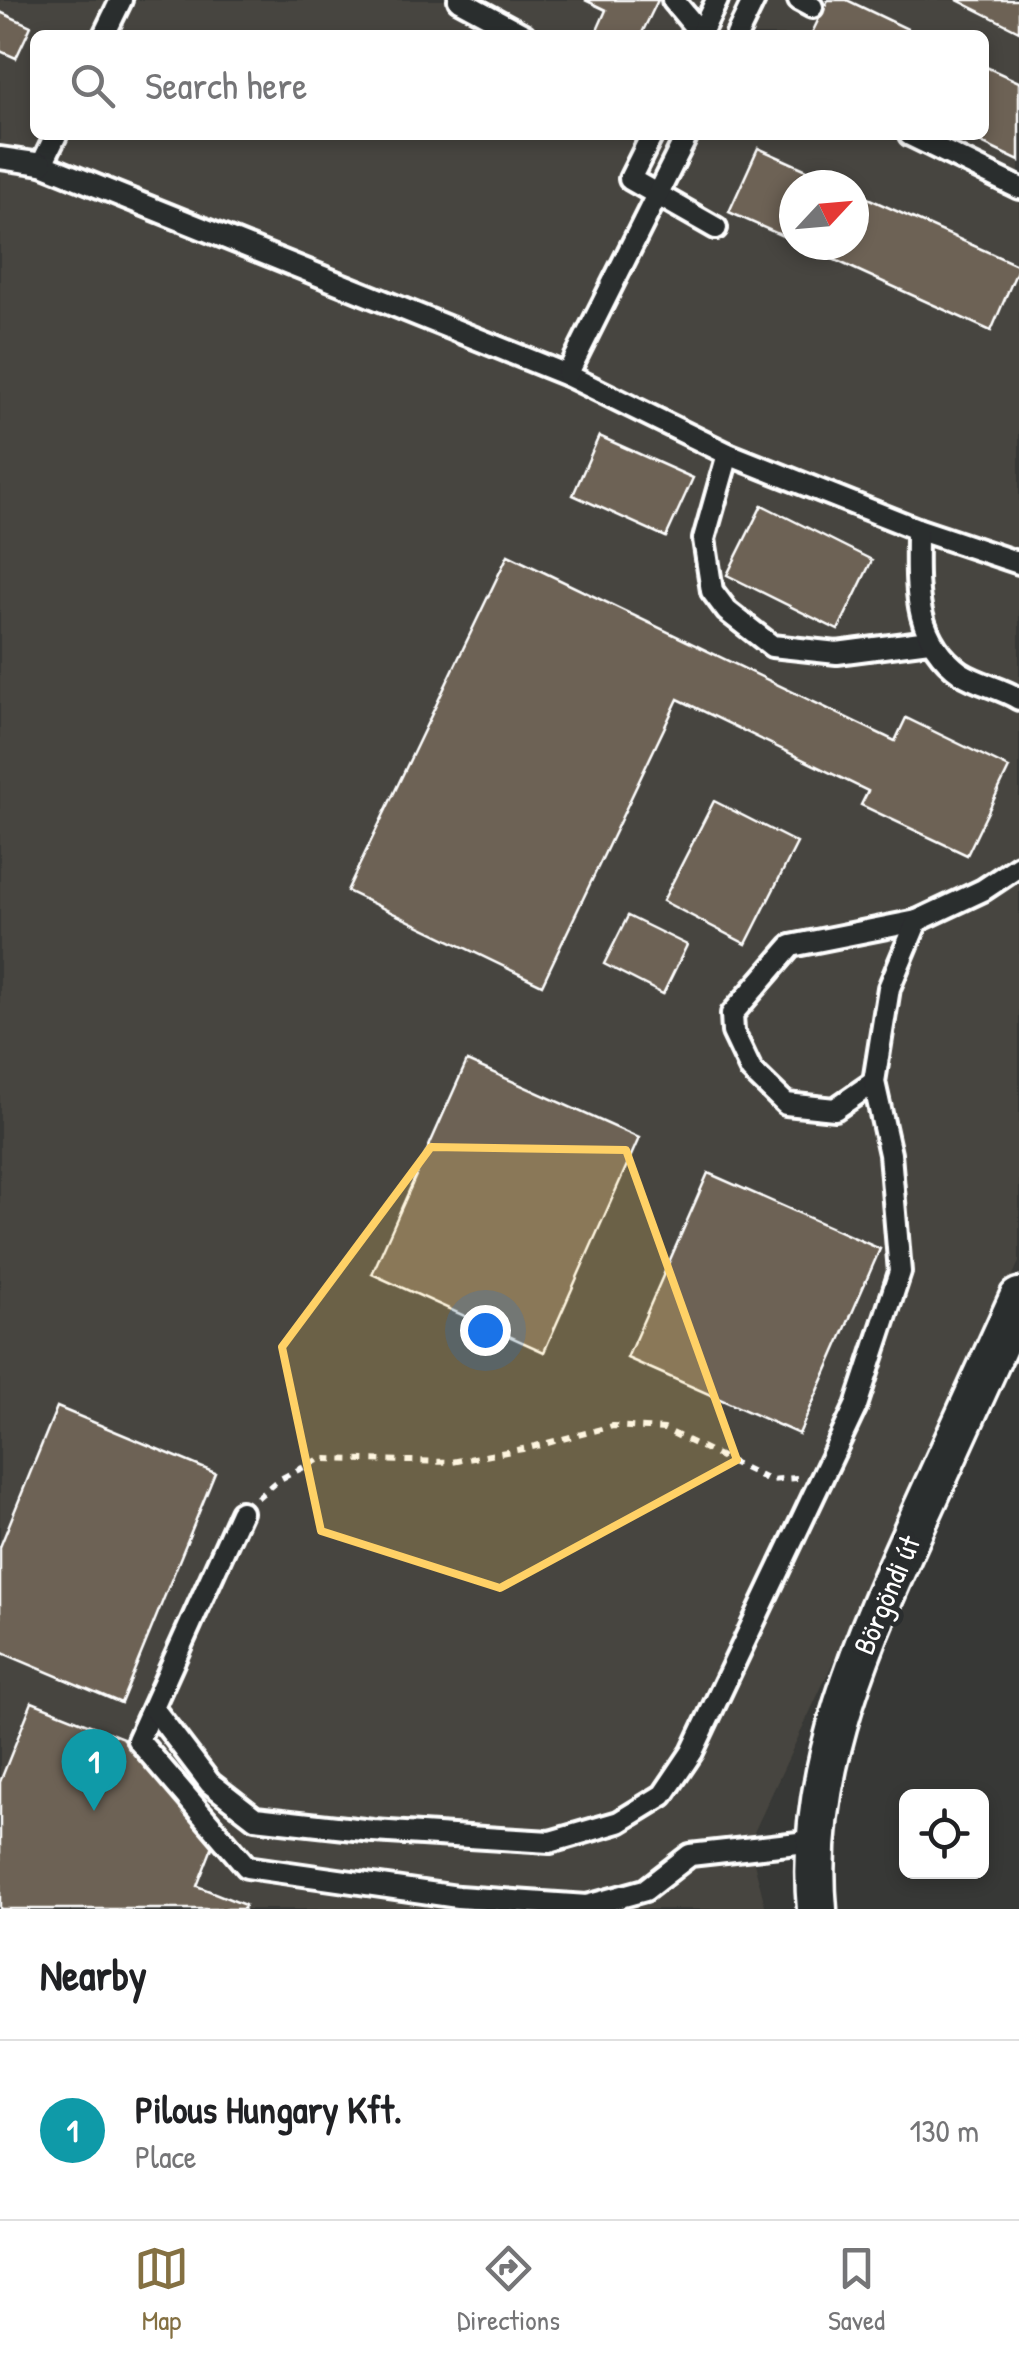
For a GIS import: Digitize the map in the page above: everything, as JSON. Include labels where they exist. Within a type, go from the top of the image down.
[{"type":"street","name":"Börgöndi út","points":[[818,1909],[816,1841],[825,1771],[866,1634],[1019,1298]]},
{"type":"lane","points":[[106,30],[121,0]]},
{"type":"lane","points":[[459,0],[515,30]]},
{"type":"lane","points":[[673,0],[697,30]]},
{"type":"lane","points":[[703,30],[718,0]]},
{"type":"lane","points":[[739,30],[754,0]]},
{"type":"lane","points":[[42,164],[54,140]]},
{"type":"lane","points":[[649,140],[630,178],[716,228]]},
{"type":"lane","points":[[568,375],[685,140]]},
{"type":"lane","points":[[920,140],[1019,188]]},
{"type":"lane","points":[[0,158],[42,164],[568,375],[728,454],[917,529],[1019,563]]},
{"type":"lane","points":[[728,454],[704,538],[712,591],[727,612],[772,646],[837,653],[928,641]]},
{"type":"lane","points":[[917,529],[918,598],[928,641],[962,674],[1019,698]]},
{"type":"lane","points":[[874,1082],[835,1110],[786,1104],[751,1070],[734,1032],[732,1014],[791,946],[918,921],[983,890],[1019,866]]},
{"type":"lane","points":[[153,1708],[210,1783],[255,1818],[374,1832],[550,1842],[619,1822],[662,1795],[692,1752],[856,1406],[900,1272],[890,1154],[874,1082],[890,988],[918,921]]},
{"type":"lane","points":[[241,1512],[138,1740],[247,1867],[458,1898],[587,1906],[645,1899],[690,1855],[816,1841]]},
{"type":"path","points":[[241,1512],[278,1480],[320,1459],[452,1462],[528,1448],[612,1426],[664,1428],[768,1480],[823,1476]]},
{"type":"highlighted area","points":[[431,1147],[626,1150],[737,1460],[500,1588],[321,1531],[282,1347]]},
{"type":"shaded area","points":[[0,0],[1019,0],[1019,1262],[749,1843],[766,1909],[0,1909]]},
{"type":"building","points":[[585,0],[658,0],[643,30],[597,30],[606,10]]},
{"type":"building","points":[[828,0],[847,0],[910,30],[813,30]]},
{"type":"building","points":[[957,0],[1019,0],[1019,31]]},
{"type":"building","points":[[0,12],[31,26],[16,58],[0,51]]},
{"type":"building","points":[[989,68],[1019,82],[1019,161],[975,140],[989,140]]},
{"type":"building","points":[[758,148],[807,170],[779,170],[779,234],[729,212]]},
{"type":"building","points":[[869,199],[1019,266],[991,331],[835,260],[869,260]]},
{"type":"building","points":[[599,436],[693,478],[666,537],[573,495]]},
{"type":"building","points":[[762,505],[872,560],[838,630],[727,575]]},
{"type":"building","points":[[508,555],[895,741],[906,718],[1009,768],[967,855],[861,805],[868,791],[678,699],[542,985],[347,891]]},
{"type":"building","points":[[714,801],[797,843],[746,944],[663,901]]},
{"type":"building","points":[[628,916],[687,945],[663,994],[604,964]]},
{"type":"building","points":[[467,1061],[639,1138],[544,1352],[372,1274]]},
{"type":"building","points":[[708,1173],[880,1249],[799,1434],[627,1358]]},
{"type":"building","points":[[57,1407],[215,1473],[121,1703],[0,1652],[0,1547]]},
{"type":"building","points":[[32,1702],[123,1738],[215,1840],[197,1886],[245,1905],[244,1909],[0,1909],[0,1782]]},
{"type":"place","name":"Pilous Hungary Kft.","points":[[94,1811]]}]
